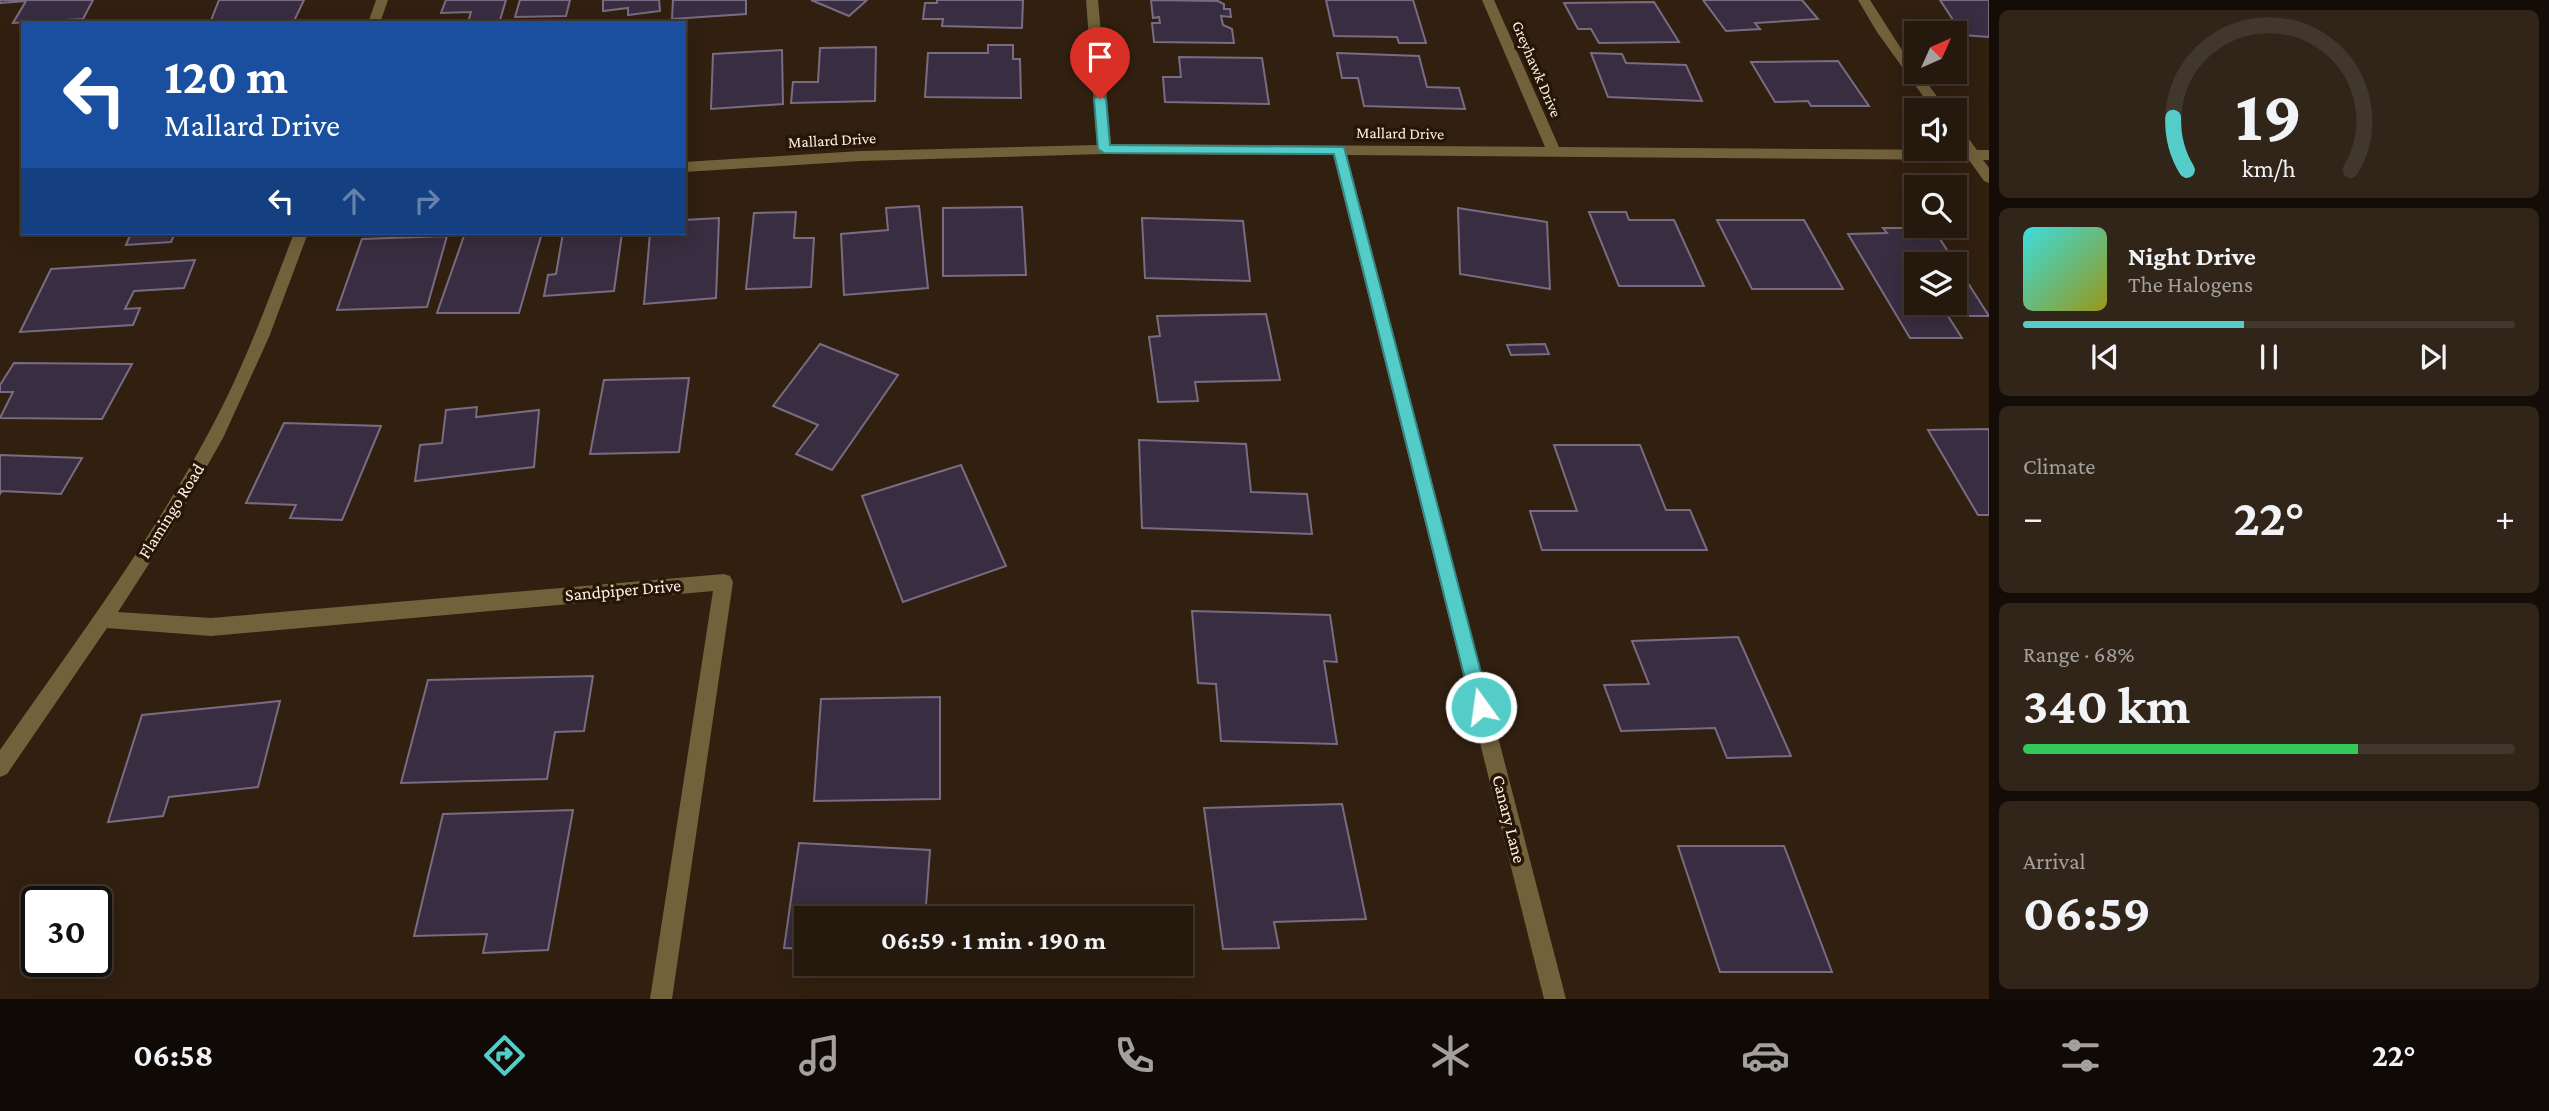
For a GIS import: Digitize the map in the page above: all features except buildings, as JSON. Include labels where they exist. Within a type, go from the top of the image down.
[{"type":"street","points":[[375,21],[382,0]]},
{"type":"street","points":[[1092,0],[1104,149]]},
{"type":"street","name":"Greyhawk Drive","points":[[1488,0],[1553,152]]},
{"type":"street","points":[[1864,0],[1881,29],[1931,98]]},
{"type":"street","points":[[1967,147],[1989,178]]},
{"type":"street","name":"Mallard Drive","points":[[686,167],[915,153],[1104,149],[1989,155]]},
{"type":"street","name":"Canary Lane","points":[[1339,150],[1555,999]]},
{"type":"street","name":"Flamingo Road","points":[[0,767],[159,533],[214,439],[255,355],[300,235]]},
{"type":"street","name":"Sandpiper Drive","points":[[101,619],[211,627],[724,582],[661,999]]},
{"type":"route","points":[[1100,99],[1104,149],[1339,150],[1481,707]]}]
